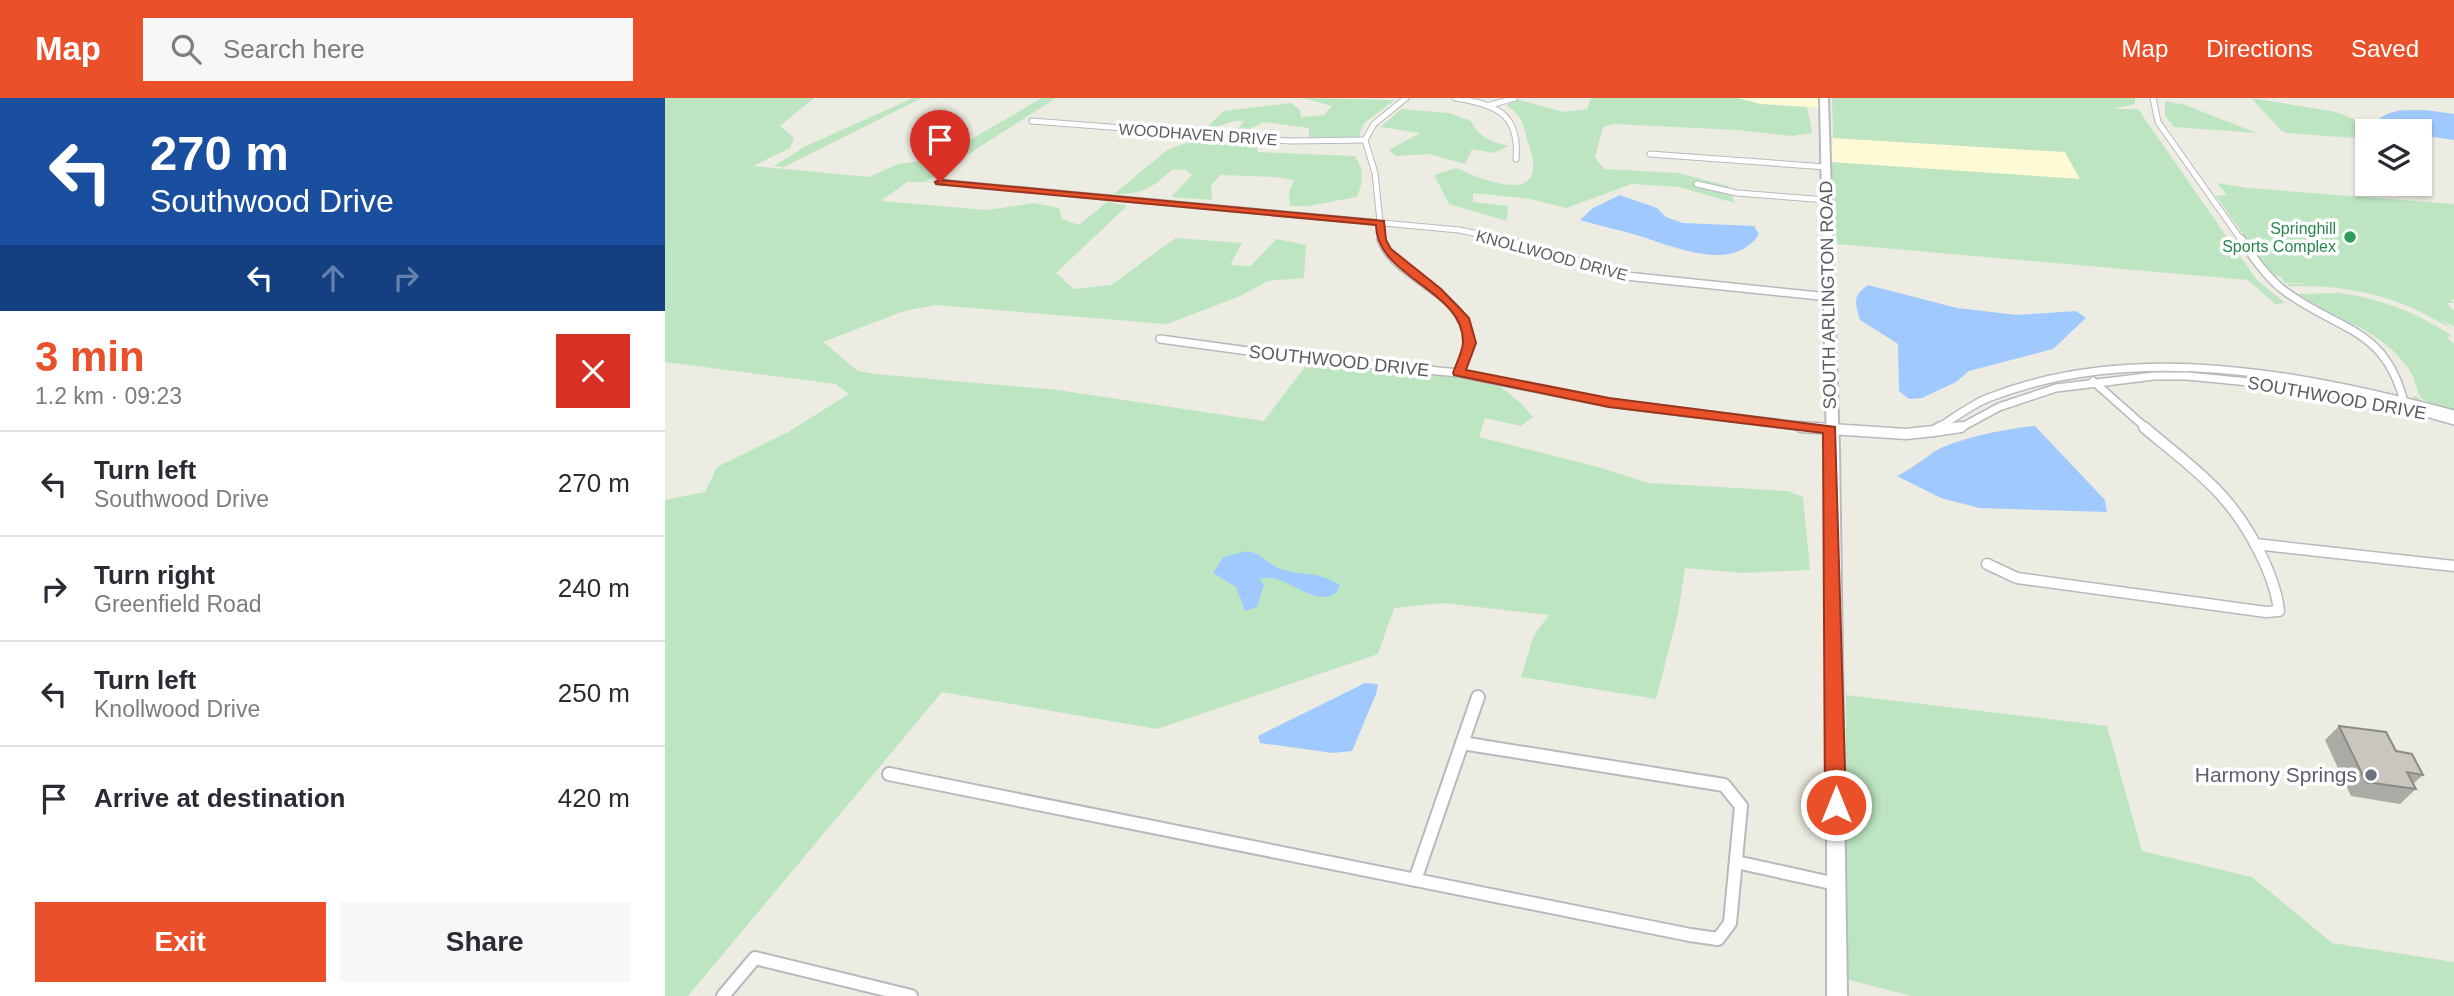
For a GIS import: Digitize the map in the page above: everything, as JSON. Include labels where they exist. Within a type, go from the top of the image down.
[{"type":"main road","name":"SOUTH ARLINGTON ROAD","points":[[1824,98],[1829,297],[1837,996]]},
{"type":"street","points":[[1406,98],[1374,124],[1365,140],[1374,173],[1381,240],[1387,251],[1437,292],[1463,318],[1470,343],[1459,373]]},
{"type":"street","points":[[1455,98],[1490,105],[1504,113],[1513,126],[1518,148],[1516,159]]},
{"type":"street","points":[[1490,105],[1514,98]]},
{"type":"street","points":[[2153,98],[2158,122],[2263,271],[2284,291],[2345,326],[2380,350],[2396,371],[2405,404]]},
{"type":"street","name":"WOODHAVEN DRIVE","points":[[1032,121],[1290,141],[1365,140]]},
{"type":"street","points":[[1650,154],[1826,166]]},
{"type":"street","name":"KNOLLWOOD DRIVE","points":[[940,182],[1381,223],[1489,236],[1598,269],[1644,279],[1829,297]]},
{"type":"street","points":[[1697,184],[1737,193],[1827,200]]},
{"type":"street","name":"SOUTHWOOD DRIVE","points":[[1160,339],[1204,349],[1459,373],[1609,402],[1830,430],[1906,434],[1934,431],[1964,426],[1999,407],[2056,388],[2094,382],[2187,376],[2253,381],[2405,404],[2454,421]]},
{"type":"street","name":"SOUTHWOOD DRIVE","points":[[1934,431],[1949,418],[2002,393],[2048,380],[2084,373],[2164,368],[2290,378],[2454,415]]},
{"type":"street","points":[[1987,564],[2017,578],[2266,612],[2279,611],[2277,593],[2255,544],[2222,496],[2084,373]]},
{"type":"street","points":[[2255,544],[2454,566]]},
{"type":"street","points":[[1415,880],[1478,697]]},
{"type":"street","points":[[889,774],[1718,939],[1730,923],[1741,806],[1724,785],[1462,743]]},
{"type":"street","points":[[1736,862],[1836,884]]},
{"type":"street","points":[[723,996],[755,958],[911,996]]},
{"type":"shaded area","points":[[1738,98],[1824,98],[1825,108],[1760,104]]},
{"type":"shaded area","points":[[1833,138],[2065,152],[2080,180],[1830,162]]},
{"type":"green space","points":[[665,98],[814,98],[780,126],[794,138],[790,148],[753,166],[869,177],[898,164],[937,159],[1042,98],[1056,98],[925,182],[907,182],[881,201],[987,210],[1034,203],[1059,208],[1062,219],[1079,225],[1107,202],[1127,206],[1056,273],[1074,289],[1111,285],[1176,238],[1242,243],[1230,265],[1251,266],[1276,239],[1306,245],[1304,278],[1268,281],[1238,297],[1167,324],[935,305],[904,311],[823,342],[858,371],[1058,390],[1264,421],[1304,368],[1305,362],[1445,375],[1499,386],[1521,403],[1533,417],[1521,426],[1485,418],[1479,437],[1598,467],[1649,483],[1788,491],[1803,497],[1810,570],[1743,573],[1685,568],[1678,614],[1656,699],[1521,677],[1534,635],[1549,615],[1443,603],[1394,608],[1378,654],[1157,729],[942,692],[688,996],[665,996],[665,500],[705,492],[717,467],[788,432],[849,394],[836,384],[665,362]]},
{"type":"green space","points":[[913,98],[922,98],[784,167],[774,166],[806,146]]},
{"type":"green space","points":[[1303,98],[1395,100],[1364,123],[1358,138],[1309,137],[1309,128],[1264,122],[1239,134],[1237,130],[1244,121],[1206,128],[1224,111],[1291,103],[1300,110],[1301,117],[1324,115],[1332,106]]},
{"type":"green space","points":[[1591,98],[1738,98],[1760,104],[1807,107],[1812,133],[1792,136],[1737,130],[1614,124],[1603,127],[1595,157],[1604,169],[1678,173],[1728,186],[1735,203],[1679,187],[1632,184],[1566,208],[1530,199],[1473,193],[1473,202],[1508,206],[1507,221],[1449,204],[1434,175],[1456,168],[1483,179],[1512,185],[1523,183],[1531,177],[1533,164],[1522,122],[1506,105],[1519,100],[1564,112],[1587,109]]},
{"type":"green space","points":[[1832,98],[2135,98],[2135,104],[2113,109],[2138,109],[2256,279],[2285,303],[2275,304],[2248,280],[1837,244],[1830,162],[2080,179],[2065,152],[1833,138]]},
{"type":"green space","points":[[2251,98],[2336,112],[2355,120],[2355,138],[2282,131]]},
{"type":"green space","points":[[2165,101],[2185,105],[2257,133],[2174,127],[2165,115]]},
{"type":"green space","points":[[1401,109],[1449,113],[1471,121],[1482,135],[1508,146],[1494,153],[1472,149],[1465,164],[1429,154],[1396,156],[1389,150],[1420,133],[1381,127]]},
{"type":"green space","points":[[1206,136],[1256,144],[1258,152],[1355,156],[1362,176],[1361,186],[1357,197],[1308,206],[1290,206],[1289,192],[1294,180],[1220,175],[1211,186],[1212,200],[1171,197],[1192,175],[1186,170],[1173,169],[1146,189],[1114,194],[1167,150]]},
{"type":"green space","name":"Springhill Sports Complex","points":[[2217,183],[2248,188],[2454,204],[2454,299],[2451,300],[2454,303],[2447,303],[2454,311],[2454,327],[2414,308],[2364,292],[2320,286],[2289,286],[2287,284],[2318,284],[2285,283],[2280,276],[2272,275],[2216,196],[2227,195]]},
{"type":"green space","points":[[2339,293],[2398,308],[2426,320],[2452,336],[2447,337],[2454,344],[2454,414],[2420,403],[2412,396],[2435,406],[2421,398],[2410,372],[2385,344],[2298,294]]},
{"type":"green space","points":[[1846,695],[2107,726],[2142,851],[2252,877],[2332,943],[2454,962],[2454,996],[1912,996],[1845,979]]},
{"type":"water","points":[[2407,110],[2454,114],[2454,140],[2432,137],[2432,119],[2379,119],[2394,112]]},
{"type":"water","points":[[1620,195],[1657,208],[1666,217],[1683,223],[1754,226],[1759,234],[1749,245],[1737,252],[1707,254],[1676,248],[1580,220],[1593,208]]},
{"type":"water","points":[[1868,285],[1957,308],[2017,315],[2076,311],[2086,318],[2053,349],[1969,371],[1956,382],[1922,398],[1909,399],[1899,391],[1898,344],[1860,320],[1856,300]]},
{"type":"water","points":[[2035,426],[2105,500],[2107,512],[1979,508],[1941,498],[1897,476],[1943,447],[1997,432]]},
{"type":"water","points":[[1247,551],[1281,569],[1316,575],[1340,585],[1337,592],[1328,597],[1319,597],[1279,580],[1259,579],[1264,585],[1257,607],[1245,611],[1236,587],[1213,573],[1223,557]]},
{"type":"water","points":[[1365,683],[1378,684],[1352,751],[1333,753],[1260,743],[1258,736]]},
{"type":"building","points":[[2339,726],[2386,732],[2396,751],[2412,754],[2423,775],[2407,772],[2416,789],[2366,782]]},
{"type":"place","name":"Springhill Sports Complex","points":[[2350,237]]},
{"type":"place","name":"Harmony Springs","points":[[2371,775]]},
{"type":"route","points":[[940,182],[1381,223],[1381,240],[1387,251],[1451,304],[1463,318],[1470,343],[1459,373],[1609,402],[1830,430],[1833,450],[1836,805]]}]
